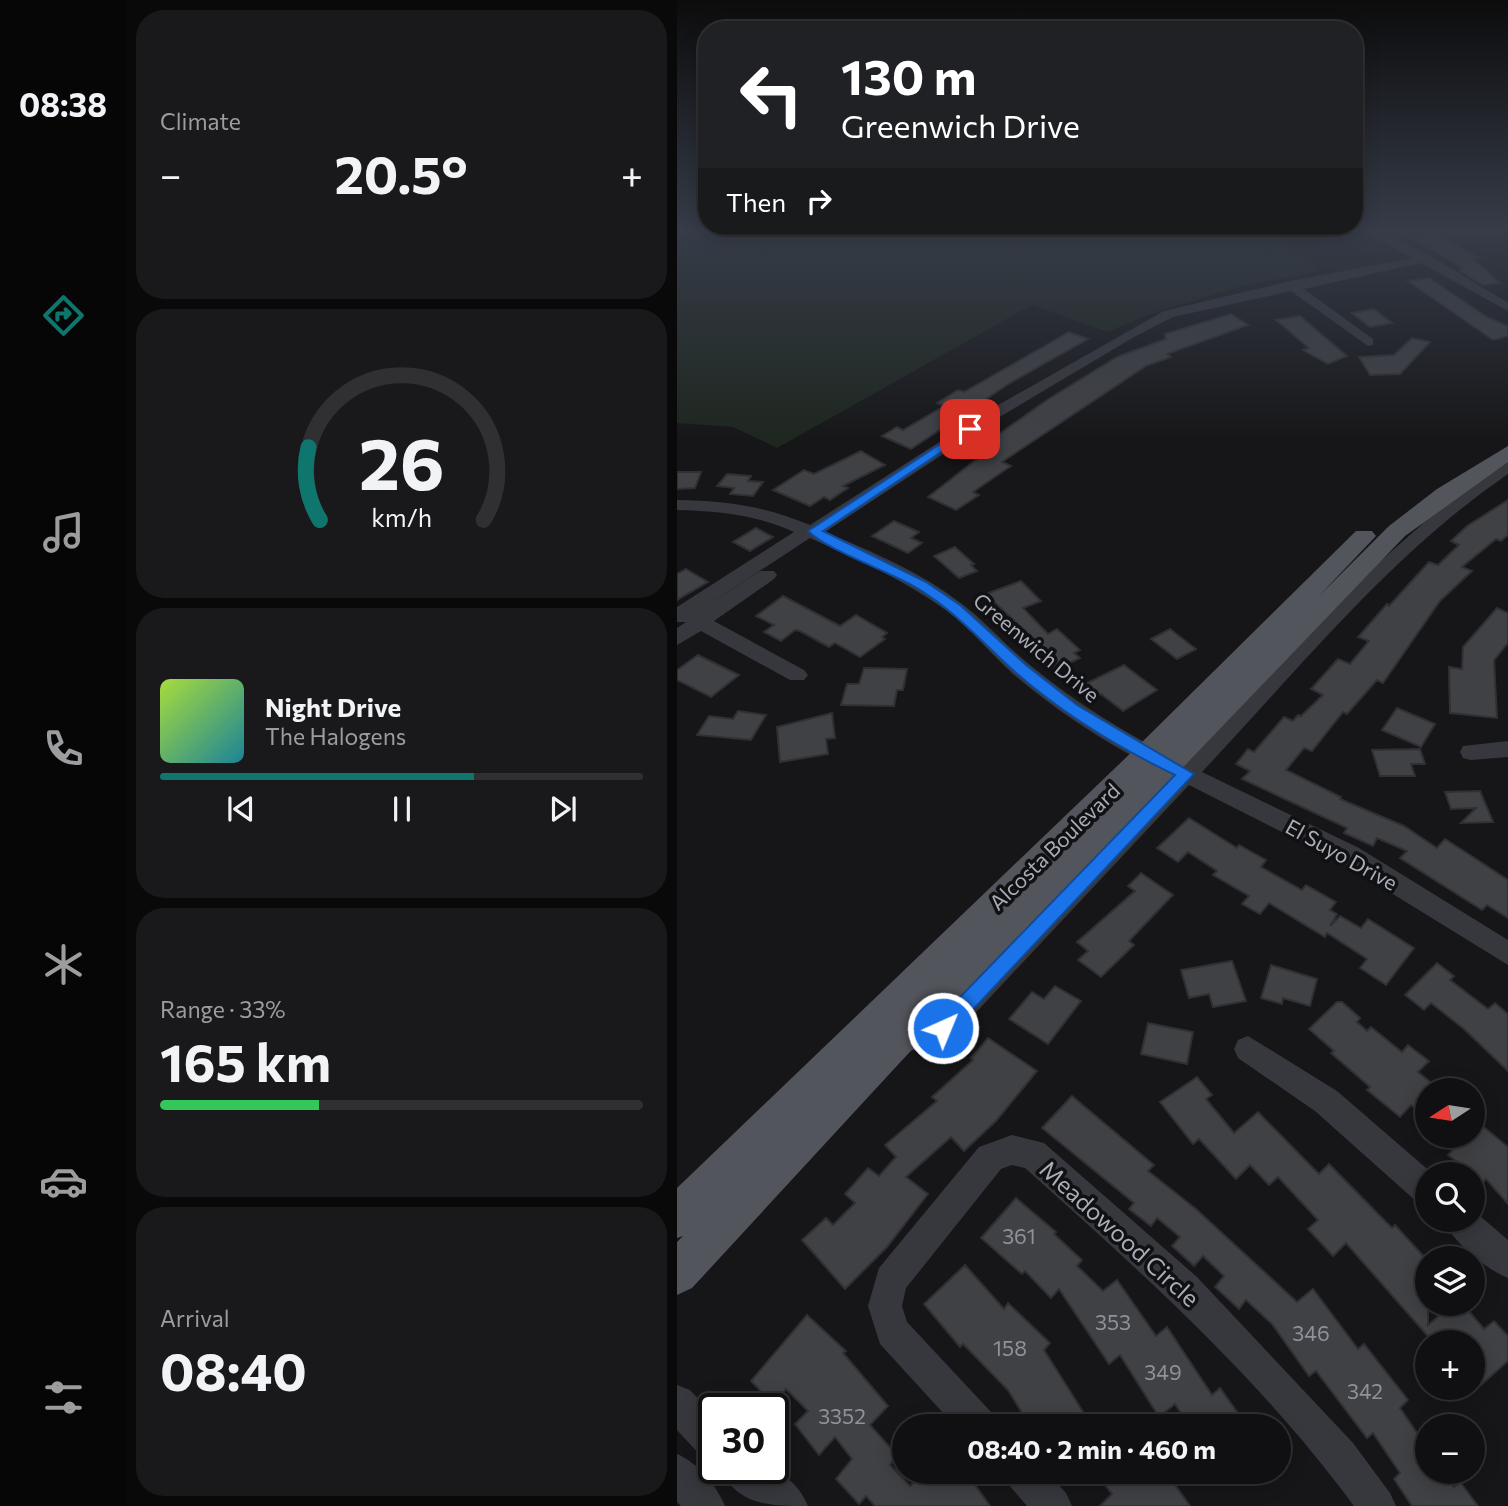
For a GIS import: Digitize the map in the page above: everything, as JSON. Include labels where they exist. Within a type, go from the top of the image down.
[{"type":"main road","name":"Alcosta Boulevard","points":[[677,1217],[1168,765],[1376,525],[1438,480],[1508,436]]},
{"type":"main road","name":"Alcosta Boulevard","points":[[677,1273],[893,1044],[1397,531],[1445,494],[1508,452]]},
{"type":"street","points":[[677,638],[687,617],[810,542],[814,531],[991,415],[1129,334],[1169,314],[1218,302]]},
{"type":"street","points":[[1314,302],[1368,342]]},
{"type":"street","name":"Alcosta Boulevard","points":[[1168,765],[1405,547],[1467,494],[1508,466]]},
{"type":"street","name":"Greenwich Drive","points":[[677,505],[750,510],[786,519],[921,585],[955,608],[1071,709],[1168,765]]},
{"type":"street","points":[[687,617],[797,675]]},
{"type":"street","points":[[1471,752],[1508,749]]},
{"type":"street","name":"El Suyo Drive","points":[[1168,765],[1350,855],[1508,954]]},
{"type":"street","points":[[1248,1049],[1326,1101],[1415,1180]]},
{"type":"street","name":"Meadowood Circle","points":[[968,1414],[892,1332],[885,1306],[891,1280],[990,1158],[1012,1150],[1033,1154],[1185,1289],[1340,1456],[1377,1506]]},
{"type":"street","points":[[1474,1232],[1508,1262]]},
{"type":"street","points":[[677,1403],[698,1426]]},
{"type":"street","points":[[678,1477],[706,1506]]},
{"type":"street","points":[[760,1484],[789,1506]]},
{"type":"street","points":[[1033,1484],[1053,1506]]},
{"type":"shaded area","points":[[677,302],[1189,302],[1150,314],[1108,332],[1032,305],[777,448],[733,427],[677,423]]},
{"type":"building","points":[[1439,302],[1465,302],[1487,317],[1508,326],[1508,336],[1493,340]]},
{"type":"building","points":[[1374,309],[1392,323],[1370,327],[1352,313]]},
{"type":"building","points":[[1231,314],[1248,325],[1167,354],[1171,357],[1146,366],[1002,462],[1011,466],[973,492],[979,495],[956,510],[928,497],[996,444],[989,441],[1047,400],[1117,357],[1166,339],[1165,334]]},
{"type":"building","points":[[1300,316],[1347,356],[1328,364],[1303,350],[1309,348],[1276,320]]},
{"type":"building","points":[[1069,332],[1088,339],[1010,383],[911,449],[882,436],[897,427],[903,430],[944,406],[937,403],[958,390],[964,392]]},
{"type":"building","points":[[1412,338],[1430,342],[1400,374],[1370,375],[1359,357],[1394,355]]},
{"type":"building","points":[[861,451],[885,465],[843,486],[848,488],[830,500],[824,497],[810,506],[773,490],[804,470],[814,474]]},
{"type":"building","points":[[677,472],[701,472],[695,488],[677,489]]},
{"type":"building","points":[[727,474],[751,476],[748,481],[763,482],[753,496],[730,494],[734,488],[717,486]]},
{"type":"building","points":[[1508,500],[1508,535],[1501,541],[1496,539],[1462,567],[1472,571],[1440,601],[1383,683],[1377,680],[1347,714],[1343,712],[1312,751],[1304,748],[1286,770],[1341,797],[1340,799],[1404,826],[1437,848],[1445,839],[1508,880],[1508,918],[1487,905],[1482,910],[1400,858],[1407,851],[1377,838],[1373,846],[1344,833],[1347,828],[1242,779],[1250,771],[1236,764],[1248,749],[1254,752],[1284,717],[1293,721],[1323,695],[1311,689],[1338,659],[1350,664],[1369,641],[1358,637],[1387,604],[1389,606],[1429,562],[1438,565],[1459,545],[1451,541],[1467,526]]},
{"type":"building","points":[[894,521],[919,532],[911,538],[922,543],[908,553],[872,536]]},
{"type":"building","points":[[756,528],[773,537],[750,551],[733,542]]},
{"type":"building","points":[[955,547],[974,564],[971,565],[977,571],[959,578],[934,556]]},
{"type":"building","points":[[686,569],[708,582],[677,600],[677,574]]},
{"type":"building","points":[[1021,581],[1041,601],[1023,608],[1048,634],[1057,629],[1080,650],[1074,653],[1080,658],[1055,670],[1040,656],[1047,652],[986,594]]},
{"type":"building","points":[[783,596],[840,626],[856,615],[887,633],[882,637],[885,639],[860,657],[835,643],[829,647],[800,631],[795,630],[781,641],[764,632],[774,625],[756,616]]},
{"type":"building","points":[[1497,608],[1508,613],[1508,643],[1494,660],[1497,718],[1450,713],[1449,667],[1462,669],[1463,647]]},
{"type":"building","points":[[1170,629],[1196,649],[1177,659],[1151,639]]},
{"type":"building","points":[[698,655],[739,675],[711,697],[677,680],[677,670]]},
{"type":"building","points":[[1124,665],[1157,690],[1123,711],[1101,694],[1095,698],[1081,686]]},
{"type":"building","points":[[864,668],[907,669],[903,690],[897,690],[894,706],[841,705],[847,684],[859,684]]},
{"type":"building","points":[[1397,708],[1435,724],[1421,747],[1382,730]]},
{"type":"building","points":[[738,711],[766,715],[751,740],[697,735],[709,716],[733,719]]},
{"type":"building","points":[[832,713],[835,738],[826,739],[828,754],[780,762],[777,727]]},
{"type":"building","points":[[1420,749],[1425,764],[1411,764],[1415,776],[1380,776],[1372,750]]},
{"type":"building","points":[[1480,791],[1493,822],[1461,823],[1476,808],[1451,809],[1445,792]]},
{"type":"building","points":[[1189,818],[1237,848],[1239,845],[1266,860],[1261,867],[1302,890],[1306,885],[1336,902],[1330,910],[1337,914],[1330,926],[1340,916],[1361,928],[1368,919],[1414,948],[1386,985],[1360,968],[1367,959],[1327,933],[1325,937],[1269,903],[1260,914],[1242,904],[1249,896],[1213,875],[1217,871],[1188,852],[1178,862],[1157,848]]},
{"type":"building","points":[[1141,873],[1173,895],[1129,941],[1134,945],[1101,977],[1078,960],[1088,951],[1077,942],[1135,891],[1128,886]]},
{"type":"building","points":[[1232,961],[1246,1001],[1213,1007],[1209,994],[1189,998],[1181,970]]},
{"type":"building","points":[[1437,963],[1454,976],[1450,980],[1488,1009],[1495,1003],[1508,1014],[1508,1071],[1464,1029],[1431,1003],[1424,1010],[1405,995]]},
{"type":"building","points":[[1271,965],[1317,979],[1310,1006],[1283,998],[1282,1004],[1261,998]]},
{"type":"building","points":[[1055,986],[1081,1001],[1048,1044],[1009,1019],[1032,992],[1044,999]]},
{"type":"building","points":[[1337,1002],[1342,1002],[1360,1018],[1357,1022],[1367,1031],[1371,1027],[1402,1052],[1408,1045],[1429,1061],[1418,1072],[1425,1078],[1415,1078],[1415,1108],[1411,1105],[1400,1117],[1367,1090],[1370,1087],[1331,1053],[1334,1051],[1309,1029]]},
{"type":"building","points":[[1148,1023],[1193,1032],[1187,1064],[1141,1054]]},
{"type":"building","points":[[988,1038],[1037,1071],[996,1121],[964,1151],[951,1137],[906,1177],[928,1194],[887,1247],[845,1289],[802,1240],[826,1218],[833,1225],[855,1203],[845,1194],[868,1168],[879,1176],[896,1157],[885,1145],[937,1101],[932,1097],[973,1060],[971,1058]]},
{"type":"building","points":[[1197,1077],[1212,1095],[1206,1099],[1234,1133],[1258,1112],[1319,1174],[1329,1164],[1392,1228],[1395,1225],[1415,1247],[1415,1316],[1428,1316],[1428,1325],[1439,1316],[1473,1316],[1484,1329],[1494,1321],[1508,1336],[1508,1361],[1485,1381],[1485,1330],[1422,1330],[1346,1243],[1333,1256],[1308,1229],[1318,1220],[1278,1177],[1269,1185],[1250,1165],[1236,1179],[1199,1139],[1193,1144],[1160,1102]]},
{"type":"building","points":[[1072,1096],[1154,1165],[1148,1171],[1196,1209],[1297,1302],[1313,1289],[1358,1349],[1364,1344],[1408,1400],[1400,1408],[1415,1430],[1415,1484],[1452,1484],[1454,1487],[1462,1484],[1478,1506],[1412,1506],[1394,1479],[1400,1473],[1373,1433],[1367,1438],[1316,1371],[1309,1376],[1272,1324],[1246,1300],[1239,1309],[1215,1287],[1224,1276],[1203,1256],[1194,1266],[1172,1246],[1180,1237],[1157,1218],[1151,1226],[1129,1209],[1134,1203],[1042,1128]]},
{"type":"building","points":[[1485,1128],[1508,1147],[1508,1204],[1485,1180],[1485,1162],[1457,1162],[1448,1155],[1454,1148],[1485,1148]]},
{"type":"building","points":[[1016,1198],[1056,1232],[1054,1234],[1082,1260],[1077,1266],[1103,1291],[1117,1280],[1156,1336],[1167,1327],[1212,1395],[1220,1388],[1238,1414],[1181,1414],[1175,1404],[1163,1414],[1157,1414],[1120,1355],[1109,1364],[1059,1289],[1051,1298],[1025,1271],[1022,1274],[981,1238]]},
{"type":"building","points":[[965,1265],[1004,1309],[1008,1303],[1050,1343],[1044,1350],[1084,1414],[1023,1414],[1008,1390],[963,1344],[960,1347],[924,1304]]},
{"type":"building","points":[[807,1315],[846,1351],[843,1353],[888,1406],[870,1425],[892,1449],[892,1484],[974,1484],[990,1506],[875,1506],[866,1496],[859,1504],[836,1479],[852,1459],[835,1437],[819,1455],[795,1424],[808,1411],[786,1389],[783,1393],[762,1393],[751,1381]]},
{"type":"building","points":[[1104,1484],[1174,1484],[1190,1506],[1100,1506],[1112,1494]]},
{"type":"route","points":[[943,1028],[1186,774],[1130,746],[1071,709],[955,608],[921,585],[887,565],[814,531],[970,429]]}]
